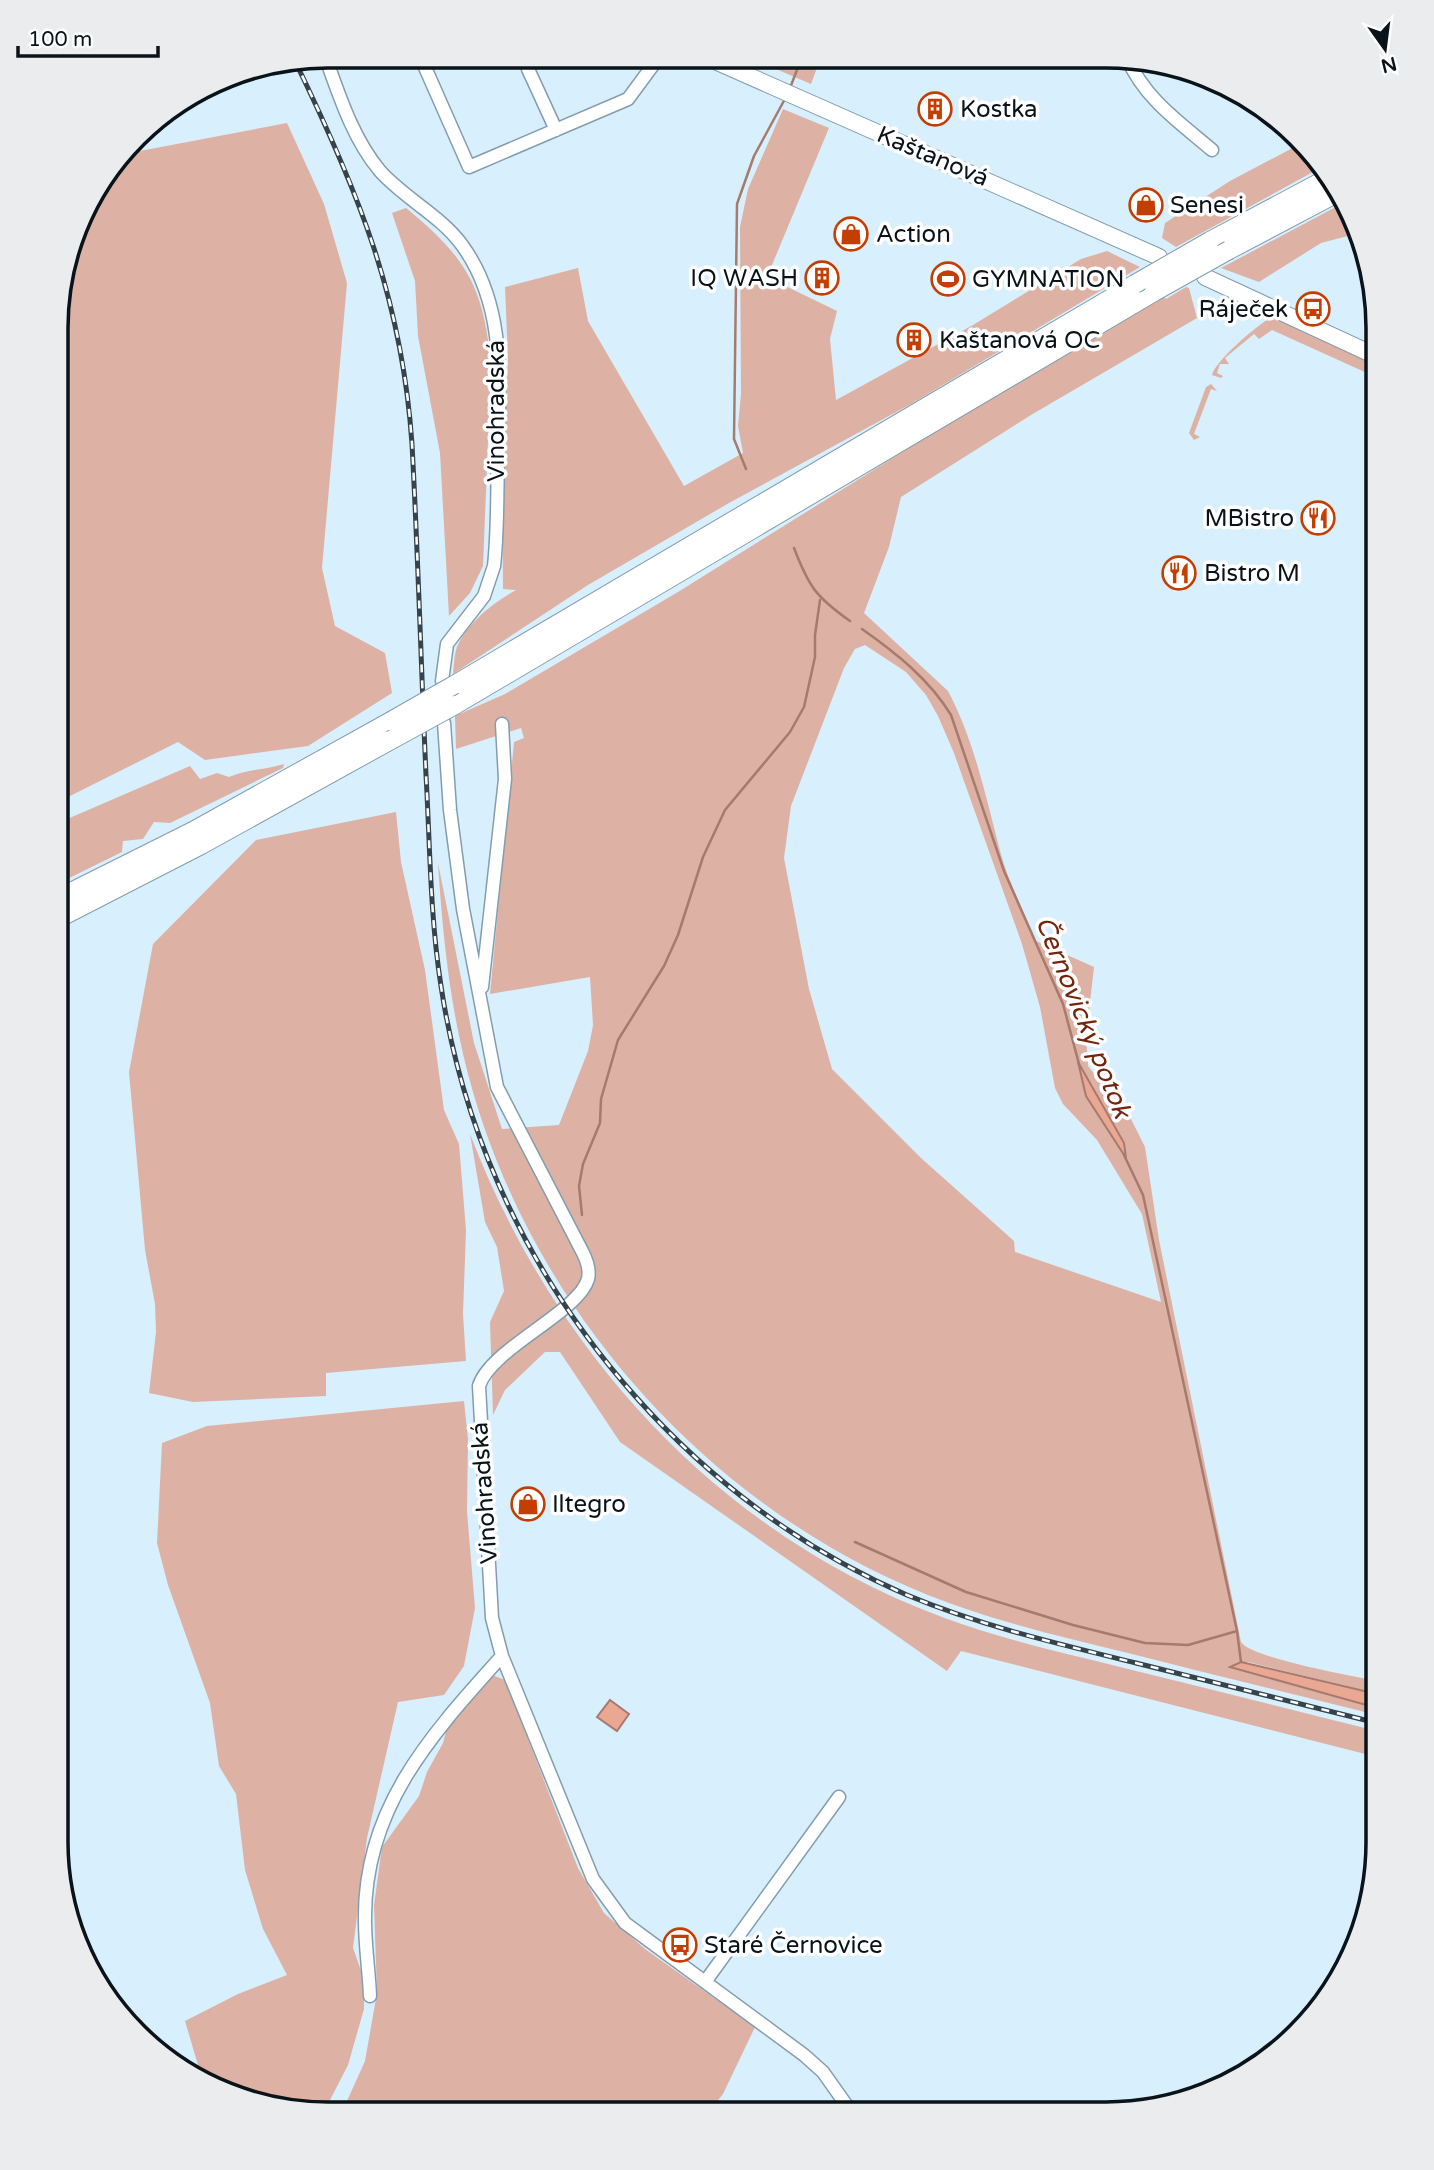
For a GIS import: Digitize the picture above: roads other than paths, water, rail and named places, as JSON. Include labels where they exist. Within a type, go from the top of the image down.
[{"type":"highway","points":[[68,894],[193,831],[391,721],[448,683],[1135,284],[1321,182]]},
{"type":"highway","points":[[68,913],[225,832],[455,705],[1154,292],[1330,197]]},
{"type":"main road","name":"Kaštanová","points":[[731,68],[1159,257]]},
{"type":"main road","points":[[1205,277],[1366,351]]},
{"type":"main road","points":[[1322,329],[1350,334],[1366,341]]},
{"type":"street","name":"Vinohradská","points":[[330,68],[363,146],[381,172],[440,221],[464,247],[482,279],[495,322],[499,367],[494,566],[484,596],[447,644],[448,683]]},
{"type":"street","points":[[425,68],[469,167],[628,99],[651,68]]},
{"type":"street","points":[[528,68],[556,130]]},
{"type":"street","points":[[1132,70],[1139,84],[1155,102],[1212,150]]},
{"type":"street","name":"Vinohradská","points":[[444,723],[450,810],[463,909],[497,1087],[504,1105],[583,1252],[589,1273],[586,1284],[574,1298],[492,1367],[479,1386],[492,1618],[502,1656],[593,1879],[606,1902],[625,1923],[804,2055],[822,2072],[844,2102]]},
{"type":"street","name":"Vinohradská","points":[[480,1005],[505,779],[502,724]]},
{"type":"street","points":[[463,909],[489,911]]},
{"type":"street","points":[[370,1996],[365,1918],[373,1848],[396,1792],[437,1727],[502,1656]]},
{"type":"street","points":[[705,1982],[839,1797]]},
{"type":"waterway","name":"Černovický potok","points":[[790,88],[798,68]]},
{"type":"waterway","name":"Černovický potok","points":[[746,469],[734,439],[737,204],[754,156],[786,97]]},
{"type":"waterway","name":"Černovický potok","points":[[794,548],[804,572],[821,598],[850,621]]},
{"type":"waterway","points":[[582,1215],[579,1186],[583,1164],[600,1123],[601,1099],[618,1040],[664,966],[678,935],[703,857],[725,810],[790,732],[804,707],[815,657],[820,600]]},
{"type":"waterway","name":"Černovický potok","points":[[862,629],[911,668],[933,690],[951,715],[1004,871],[1063,1004],[1079,1064]]},
{"type":"waterway","name":"Černovický potok","points":[[1124,1155],[1143,1195],[1237,1631],[1241,1662]]},
{"type":"waterway","points":[[855,1542],[966,1592],[1073,1625],[1145,1643],[1188,1645],[1237,1631]]},
{"type":"railway","points":[[299,70],[338,155],[373,246],[387,293],[407,391],[414,485],[432,907],[437,960],[452,1043],[485,1152],[534,1256],[564,1305],[635,1396],[695,1457],[760,1511],[831,1557],[869,1577],[935,1606],[1020,1634],[1366,1720]]},
{"type":"place","name":"Kostka","points":[[935,109]]},
{"type":"place","name":"Senesi","points":[[1146,205]]},
{"type":"place","name":"Action","points":[[851,234]]},
{"type":"place","name":"IQ WASH","points":[[822,278]]},
{"type":"place","name":"GYMNATION","points":[[948,279]]},
{"type":"place","name":"Ráječek","points":[[1313,309]]},
{"type":"place","name":"Kaštanová OC","points":[[914,340]]},
{"type":"place","name":"MBistro","points":[[1318,518]]},
{"type":"place","name":"Bistro M","points":[[1179,573]]},
{"type":"place","name":"Iltegro","points":[[528,1504]]},
{"type":"place","name":"Staré Černovice","points":[[680,1945]]}]
